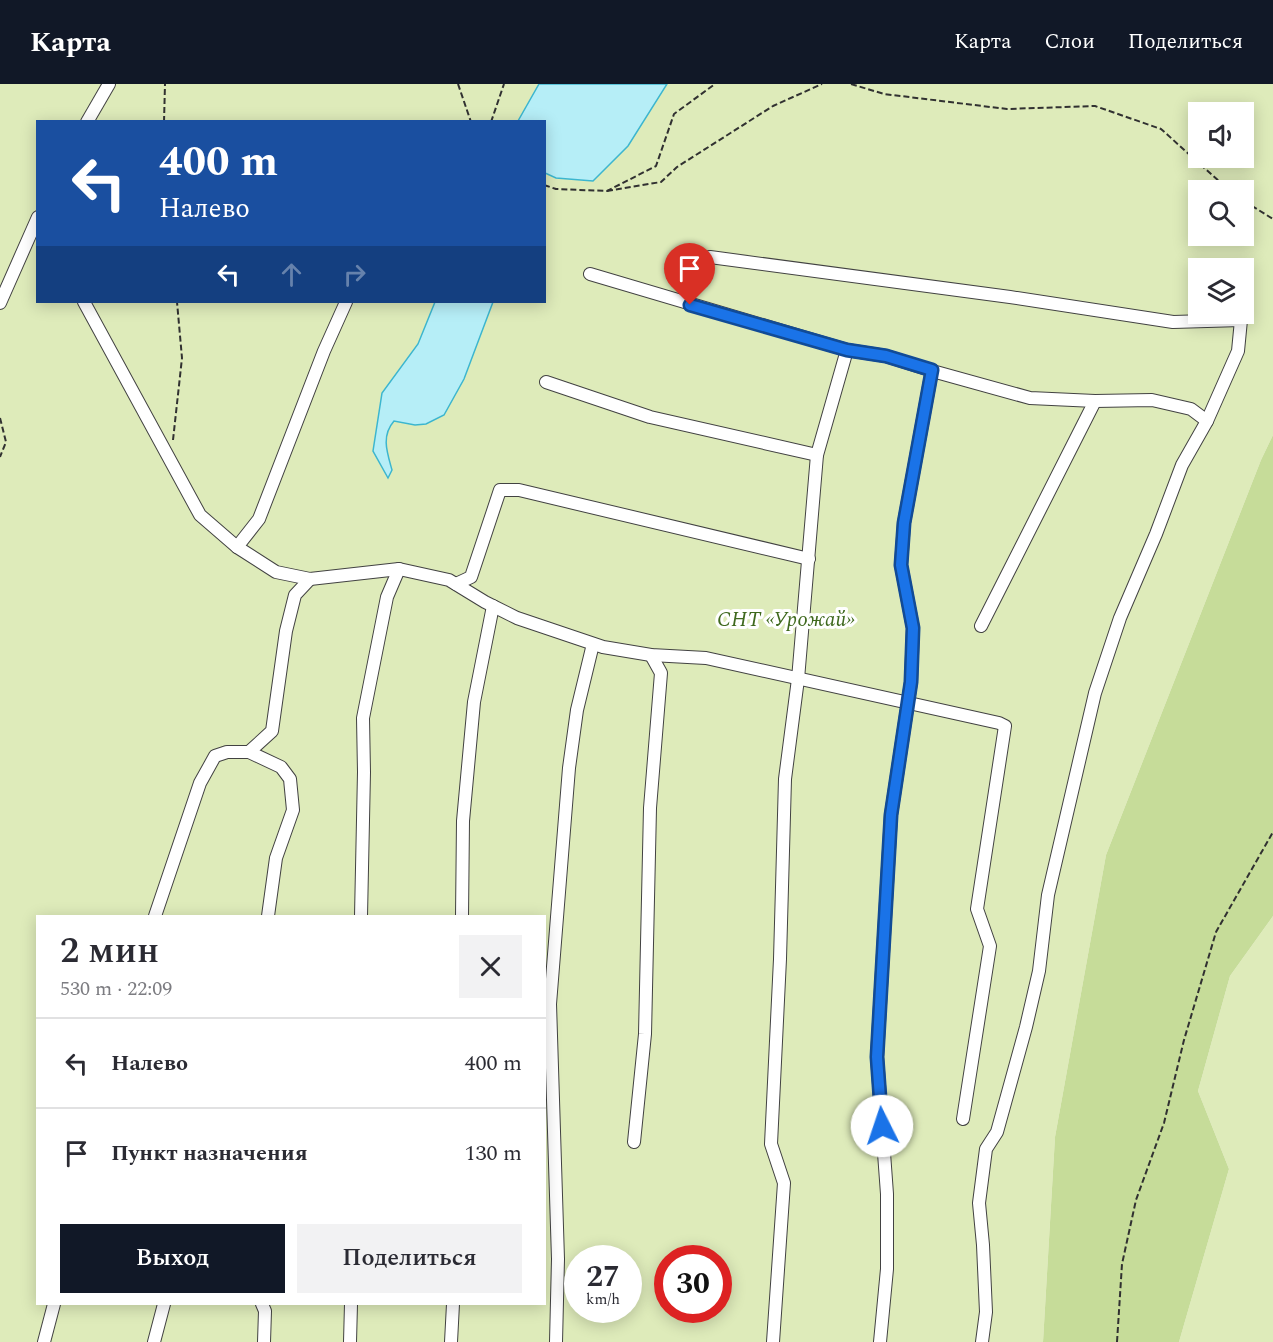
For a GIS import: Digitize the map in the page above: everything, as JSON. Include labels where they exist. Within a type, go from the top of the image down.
[{"type":"street","points":[[88,120],[109,84]]},
{"type":"street","points":[[0,303],[36,222]]},
{"type":"street","points":[[710,257],[1173,322],[1240,320],[1238,351],[1207,421],[1182,465],[1156,534],[1120,618],[1095,693],[1048,896],[1039,971],[1026,1027],[997,1132],[986,1149],[979,1203],[986,1312],[982,1342]]},
{"type":"street","points":[[590,274],[847,350],[886,356],[1030,398],[1095,402],[1152,400],[1191,409],[1207,421]]},
{"type":"street","points":[[85,303],[200,515],[237,547],[276,572],[310,579],[399,569],[449,580],[517,618],[603,647],[651,655],[706,658],[908,702],[1005,726],[977,909],[990,946],[963,1119]]},
{"type":"street","points":[[237,547],[258,519],[324,351],[346,303]]},
{"type":"street","points":[[773,1342],[784,1183],[771,1144],[780,959],[785,779],[798,679],[817,455],[847,350]]},
{"type":"street","points":[[880,1342],[887,1269],[887,1194],[877,1057],[891,815],[911,682],[913,628],[901,565],[903,534],[932,370]]},
{"type":"street","points":[[546,382],[650,417],[817,455]]},
{"type":"street","points":[[981,626],[1095,402]]},
{"type":"street","points":[[456,584],[471,576],[500,490],[519,490],[809,559]]},
{"type":"street","points":[[361,915],[363,718],[387,597],[399,569]]},
{"type":"street","points":[[249,752],[272,731],[286,631],[295,594],[310,579]]},
{"type":"street","points":[[462,915],[463,821],[474,702],[493,606]]},
{"type":"street","points":[[556,1342],[558,1259],[550,1004],[569,768],[577,710],[593,644]]},
{"type":"street","points":[[634,1142],[645,1034],[650,808],[661,673],[651,655]]},
{"type":"street","points":[[155,915],[200,783],[215,756],[227,752],[249,752],[281,767],[290,779],[293,810],[276,858],[268,915]]},
{"type":"street","points":[[44,1342],[54,1305]]},
{"type":"street","points":[[154,1342],[164,1305]]},
{"type":"street","points":[[262,1305],[265,1311],[264,1342]]},
{"type":"street","points":[[350,1342],[351,1305]]},
{"type":"street","points":[[451,1342],[453,1305]]},
{"type":"path","points":[[164,120],[165,84]]},
{"type":"path","points":[[458,84],[470,120]]},
{"type":"path","points":[[492,120],[504,84]]},
{"type":"path","points":[[607,191],[656,166],[674,114],[715,84]]},
{"type":"path","points":[[546,186],[556,189],[607,191],[661,182],[677,167],[773,106],[822,84]]},
{"type":"path","points":[[851,84],[884,94],[1007,109],[1095,106],[1161,129],[1218,180]]},
{"type":"path","points":[[1254,207],[1273,219]]},
{"type":"path","points":[[173,443],[182,358],[177,303]]},
{"type":"path","points":[[0,418],[6,442],[0,457]]},
{"type":"path","points":[[1117,1342],[1122,1264],[1136,1200],[1164,1123],[1184,1040],[1216,932],[1273,832]]},
{"type":"green space","name":"СНТ «Урожай»","points":[[0,84],[539,84],[519,120],[36,120],[36,303],[546,303],[546,173],[556,178],[593,181],[628,146],[667,84],[1273,84],[1273,435],[1261,460],[1106,855],[1055,1137],[1043,1342],[0,1342]]},
{"type":"green space","points":[[1273,435],[1273,916],[1230,976],[1198,1091],[1229,1169],[1179,1342],[1043,1342],[1055,1137],[1106,855],[1261,460]]},
{"type":"green space","points":[[1273,916],[1273,1342],[1179,1342],[1229,1169],[1198,1091],[1230,976]]},
{"type":"water","points":[[539,84],[667,84],[628,146],[593,181],[556,178],[546,173],[546,120],[519,120]]},
{"type":"water","points":[[435,303],[493,303],[464,379],[444,415],[426,424],[415,425],[394,421],[390,427],[386,444],[392,470],[388,478],[373,451],[382,393],[418,344]]},
{"type":"route","points":[[690,305],[847,350],[886,356],[932,370],[904,523],[901,565],[913,628],[911,682],[891,815],[877,1057],[882,1126]]}]
